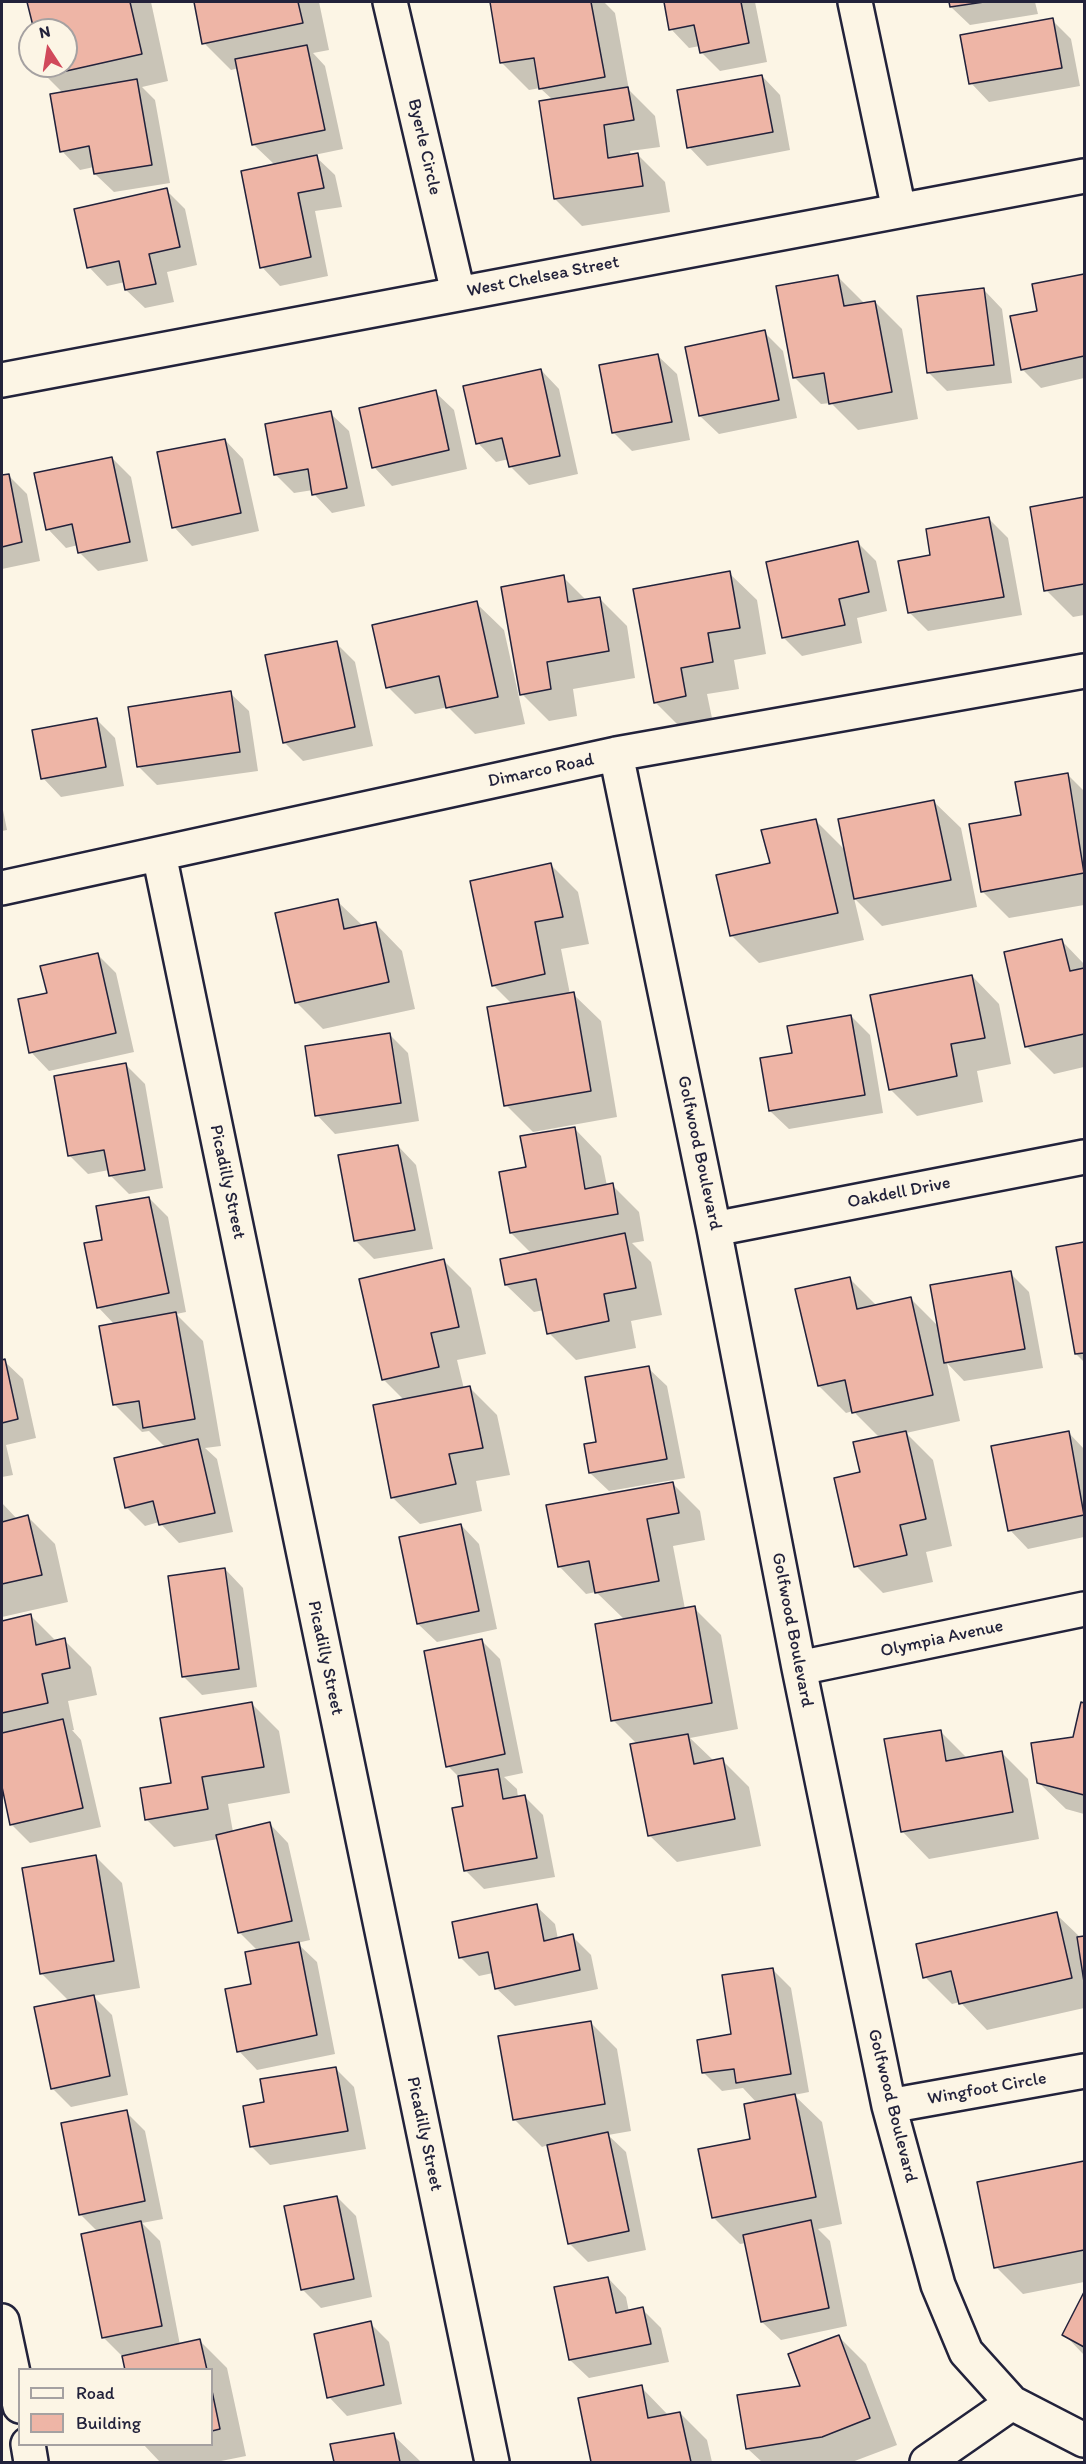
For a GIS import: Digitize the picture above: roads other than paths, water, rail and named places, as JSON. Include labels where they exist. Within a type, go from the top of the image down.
[{"type":"street","name":"Byerle Circle","points":[[390,2],[458,293]]},
{"type":"street","points":[[855,2],[899,210]]},
{"type":"street","name":"West Chelsea Street","points":[[3,371],[458,293],[1084,176]]},
{"type":"street","name":"Dimarco Road","points":[[2,888],[616,754],[1084,671]]},
{"type":"street","name":"Golfwood Boulevard","points":[[616,754],[714,1229],[799,1668],[889,2106],[938,2285],[966,2352],[1012,2403],[1084,2440]]},
{"type":"street","name":"Picadilly Street","points":[[159,854],[492,2463]]},
{"type":"street","name":"Oakdell Drive","points":[[714,1229],[1084,1157]]},
{"type":"street","name":"Olympia Avenue","points":[[799,1668],[1084,1609]]},
{"type":"street","name":"Wingfoot Circle","points":[[889,2106],[1084,2071]]},
{"type":"street","points":[[2,2321],[18,2397]]},
{"type":"street","points":[[927,2463],[1012,2403]]},
{"type":"street","points":[[28,2446],[32,2463]]}]
